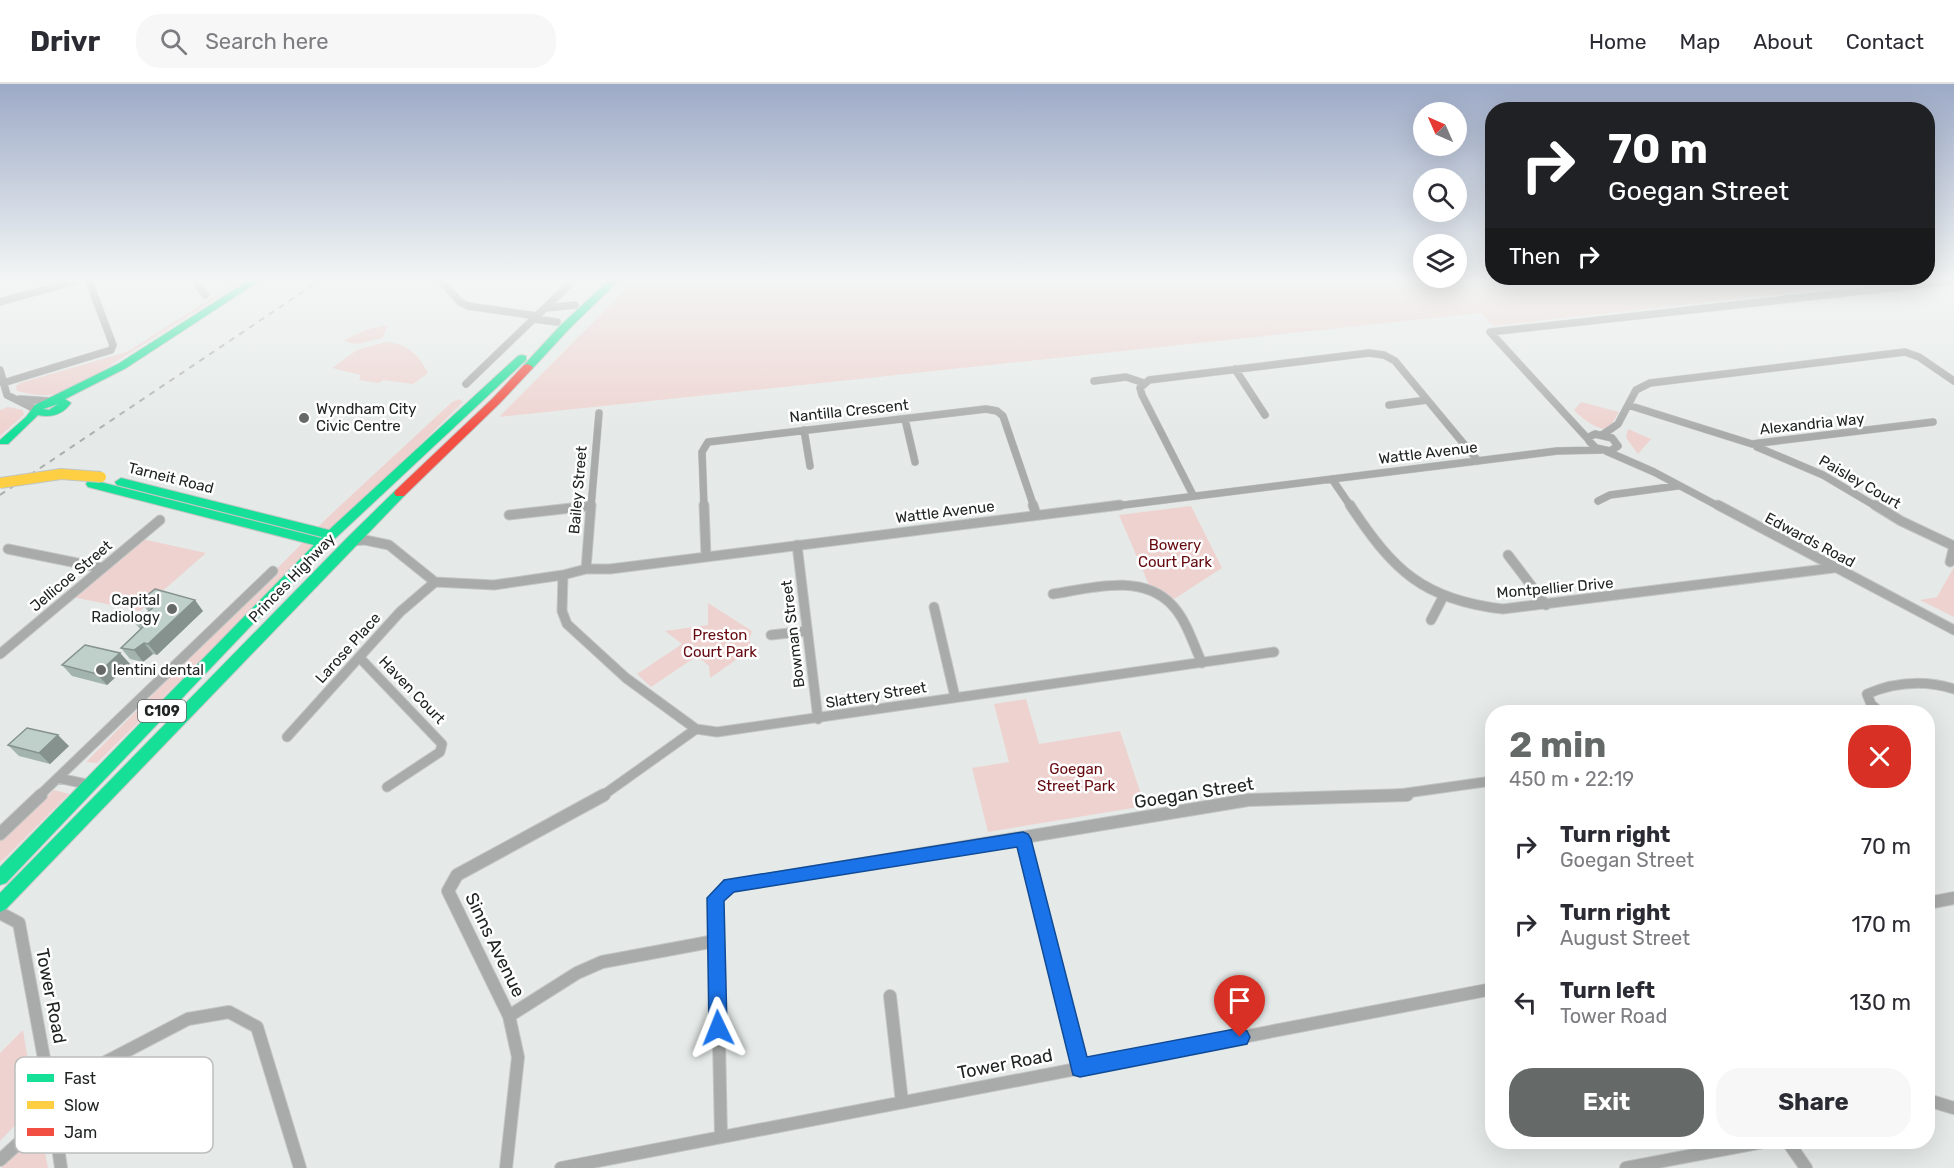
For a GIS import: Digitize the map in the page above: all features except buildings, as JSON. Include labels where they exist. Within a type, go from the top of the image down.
[{"type":"main road","points":[[2,444],[37,411],[41,414],[176,332]]},
{"type":"main road","name":"Princes Highway","points":[[0,878],[327,539],[480,399],[547,332]]},
{"type":"main road","name":"Princes Highway","points":[[0,904],[351,541],[496,401],[557,332]]},
{"type":"main road","points":[[480,399],[496,401]]},
{"type":"main road","points":[[2,444],[35,422],[56,404]]},
{"type":"main road","name":"Tarneit Road","points":[[0,483],[45,475],[96,481],[327,539],[351,541]]},
{"type":"main road","name":"Tarneit Road","points":[[0,489],[52,482],[96,481]]},
{"type":"main road","points":[[92,785],[114,788]]},
{"type":"street","points":[[3,383],[111,350],[113,345],[108,332]]},
{"type":"street","points":[[466,384],[522,332]]},
{"type":"street","points":[[1494,332],[1490,332],[1588,440],[1603,450],[1614,450],[1617,443],[1618,424],[1636,390],[1650,383],[1899,353],[1919,357],[1954,381]]},
{"type":"street","points":[[1193,495],[1140,388],[1143,383],[1158,377],[1369,353],[1377,354],[1395,361],[1478,461]]},
{"type":"street","points":[[1235,369],[1265,415]]},
{"type":"street","points":[[0,370],[6,394],[37,411]]},
{"type":"street","points":[[1095,381],[1126,377],[1143,383]]},
{"type":"street","points":[[12,398],[56,404]]},
{"type":"street","points":[[1389,405],[1427,400]]},
{"type":"street","name":"Alexandria Way","points":[[1628,405],[1752,444],[1784,442],[1933,422]]},
{"type":"street","name":"Nantilla Crescent","points":[[706,556],[702,452],[708,442],[720,439],[986,409],[996,411],[1003,416],[1036,514]]},
{"type":"street","name":"Bailey Street","points":[[586,569],[589,506],[598,412]]},
{"type":"street","points":[[1566,416],[1600,434]]},
{"type":"street","points":[[904,419],[915,462]]},
{"type":"street","name":"Wattle Avenue","points":[[435,582],[494,585],[563,575],[586,569],[610,568],[1557,451],[1577,447],[1588,440],[1591,435],[1600,434],[1618,424]]},
{"type":"street","points":[[804,430],[810,466]]},
{"type":"street","name":"Edwards Road","points":[[1600,434],[1617,443],[1653,472]]},
{"type":"street","name":"Paisley Court","points":[[1752,444],[1823,475],[1901,521],[1954,546],[1950,562]]},
{"type":"street","name":"Wattle Avenue","points":[[1557,451],[1603,450]]},
{"type":"street","name":"Edwards Road","points":[[1603,450],[1653,472],[1954,630]]},
{"type":"street","name":"Montpellier Drive","points":[[1332,479],[1376,543],[1401,571],[1420,585],[1443,597],[1472,605],[1503,609],[1546,605],[1833,568]]},
{"type":"street","points":[[1598,501],[1610,495],[1678,486]]},
{"type":"street","points":[[509,516],[589,506]]},
{"type":"street","name":"Jellicoe Street","points":[[0,654],[160,520]]},
{"type":"street","points":[[351,541],[364,540],[389,545],[435,582]]},
{"type":"street","name":"Bowman Street","points":[[797,545],[818,719]]},
{"type":"street","points":[[8,549],[102,568]]},
{"type":"street","points":[[1508,555],[1546,605]]},
{"type":"street","points":[[0,834],[273,571]]},
{"type":"street","points":[[563,575],[562,611],[567,624],[626,678],[696,729]]},
{"type":"street","name":"Larose Place","points":[[287,737],[400,612],[435,582]]},
{"type":"street","points":[[1053,594],[1136,585],[1155,592],[1172,604],[1182,619],[1202,663]]},
{"type":"street","points":[[1431,620],[1443,597]]},
{"type":"street","points":[[934,607],[956,698]]},
{"type":"street","points":[[771,635],[807,631]]},
{"type":"street","name":"Slattery Street","points":[[696,729],[717,732],[818,719],[1274,652]]},
{"type":"street","name":"Haven Court","points":[[360,658],[442,744],[440,752],[387,787]]},
{"type":"street","points":[[1872,705],[1867,694],[1875,690],[1915,682],[1954,689]]},
{"type":"street","name":"Sinns Avenue","points":[[506,1168],[518,1057],[509,1017],[448,891],[457,875],[594,802],[696,729]]},
{"type":"street","points":[[58,778],[92,785]]},
{"type":"street","name":"Goegan Street","points":[[721,1136],[715,941],[716,898],[730,886],[1248,800],[1400,796],[1485,782]]},
{"type":"street","points":[[1023,839],[1080,1068]]},
{"type":"street","points":[[1935,902],[1954,898]]},
{"type":"street","name":"Tower Road","points":[[0,913],[20,923],[44,1057]]},
{"type":"street","points":[[509,1017],[577,973],[602,962],[715,941]]},
{"type":"street","name":"Tower Road","points":[[561,1168],[1485,990]]},
{"type":"street","points":[[890,996],[902,1102]]},
{"type":"street","points":[[115,1057],[188,1019],[229,1012],[257,1027],[300,1168]]},
{"type":"street","points":[[1935,1102],[1954,1108]]},
{"type":"street","points":[[0,1160],[15,1146]]},
{"type":"street","points":[[1626,1168],[1726,1149]]},
{"type":"street","points":[[1793,1149],[1806,1168]]},
{"type":"street","name":"Tower Road","points":[[59,1153],[61,1168]]},
{"type":"green space","points":[[159,332],[164,332],[79,385],[62,392],[35,395],[17,391],[16,386],[20,383],[127,352]]},
{"type":"green space","points":[[362,332],[385,332],[382,338],[357,344],[343,341]]},
{"type":"green space","points":[[584,332],[1305,332],[499,417]]},
{"type":"green space","points":[[386,342],[412,351],[428,373],[413,384],[383,380],[379,383],[359,380],[361,375],[332,368],[357,350]]},
{"type":"green space","points":[[459,399],[463,402],[97,763],[86,762],[328,517],[452,402]]},
{"type":"green space","points":[[1581,402],[1619,412],[1608,430],[1603,429],[1590,423],[1574,410]]},
{"type":"green space","points":[[8,407],[23,410],[24,415],[0,436],[0,410]]},
{"type":"green space","points":[[1628,429],[1651,439],[1638,454],[1626,438]]},
{"type":"green space","name":"Bowery Court Park","points":[[1191,506],[1222,568],[1174,599],[1149,585],[1119,515]]},
{"type":"green space","points":[[142,539],[206,553],[140,611],[73,597]]},
{"type":"green space","points":[[1954,567],[1954,617],[1920,600],[1937,597]]},
{"type":"green space","name":"Preston Court Park","points":[[708,603],[752,631],[749,641],[753,648],[710,678],[709,666],[697,656],[651,687],[637,674],[682,644],[665,631],[708,625]]},
{"type":"green space","name":"Goegan Street Park","points":[[1026,699],[1039,744],[1120,731],[1145,806],[988,832],[972,768],[1009,762],[994,704]]},
{"type":"green space","points":[[54,790],[69,794],[0,863],[0,841]]},
{"type":"green space","points":[[23,1030],[27,1057],[15,1057],[15,1125],[0,1141],[0,1053]]},
{"type":"green space","points":[[15,1152],[45,1153],[48,1168],[1,1168]]},
{"type":"railway","points":[[0,495],[244,332]]},
{"type":"traffic: fast","points":[[54,400],[122,366],[176,332]]},
{"type":"traffic: fast","points":[[528,367],[561,332]]},
{"type":"traffic: fast","points":[[0,878],[322,544],[522,358]]},
{"type":"traffic: fast","points":[[4,442],[30,419],[39,407],[58,400],[66,403],[53,413],[45,414],[37,411]]},
{"type":"traffic: fast","points":[[121,482],[332,535]]},
{"type":"traffic: fast","points":[[92,484],[323,543]]},
{"type":"traffic: fast","points":[[0,904],[400,493]]},
{"type":"traffic: jam","points":[[400,493],[528,367]]},
{"type":"traffic: slow","points":[[0,483],[61,474],[101,477]]},
{"type":"place","name":"Wyndham City Civic Centre","points":[[304,418]]},
{"type":"place","name":"Capital Radiology","points":[[172,609]]},
{"type":"place","name":"lentini dental","points":[[101,670]]},
{"type":"route","points":[[718,1028],[716,898],[730,886],[1023,839],[1080,1068],[1240,1037]]}]
